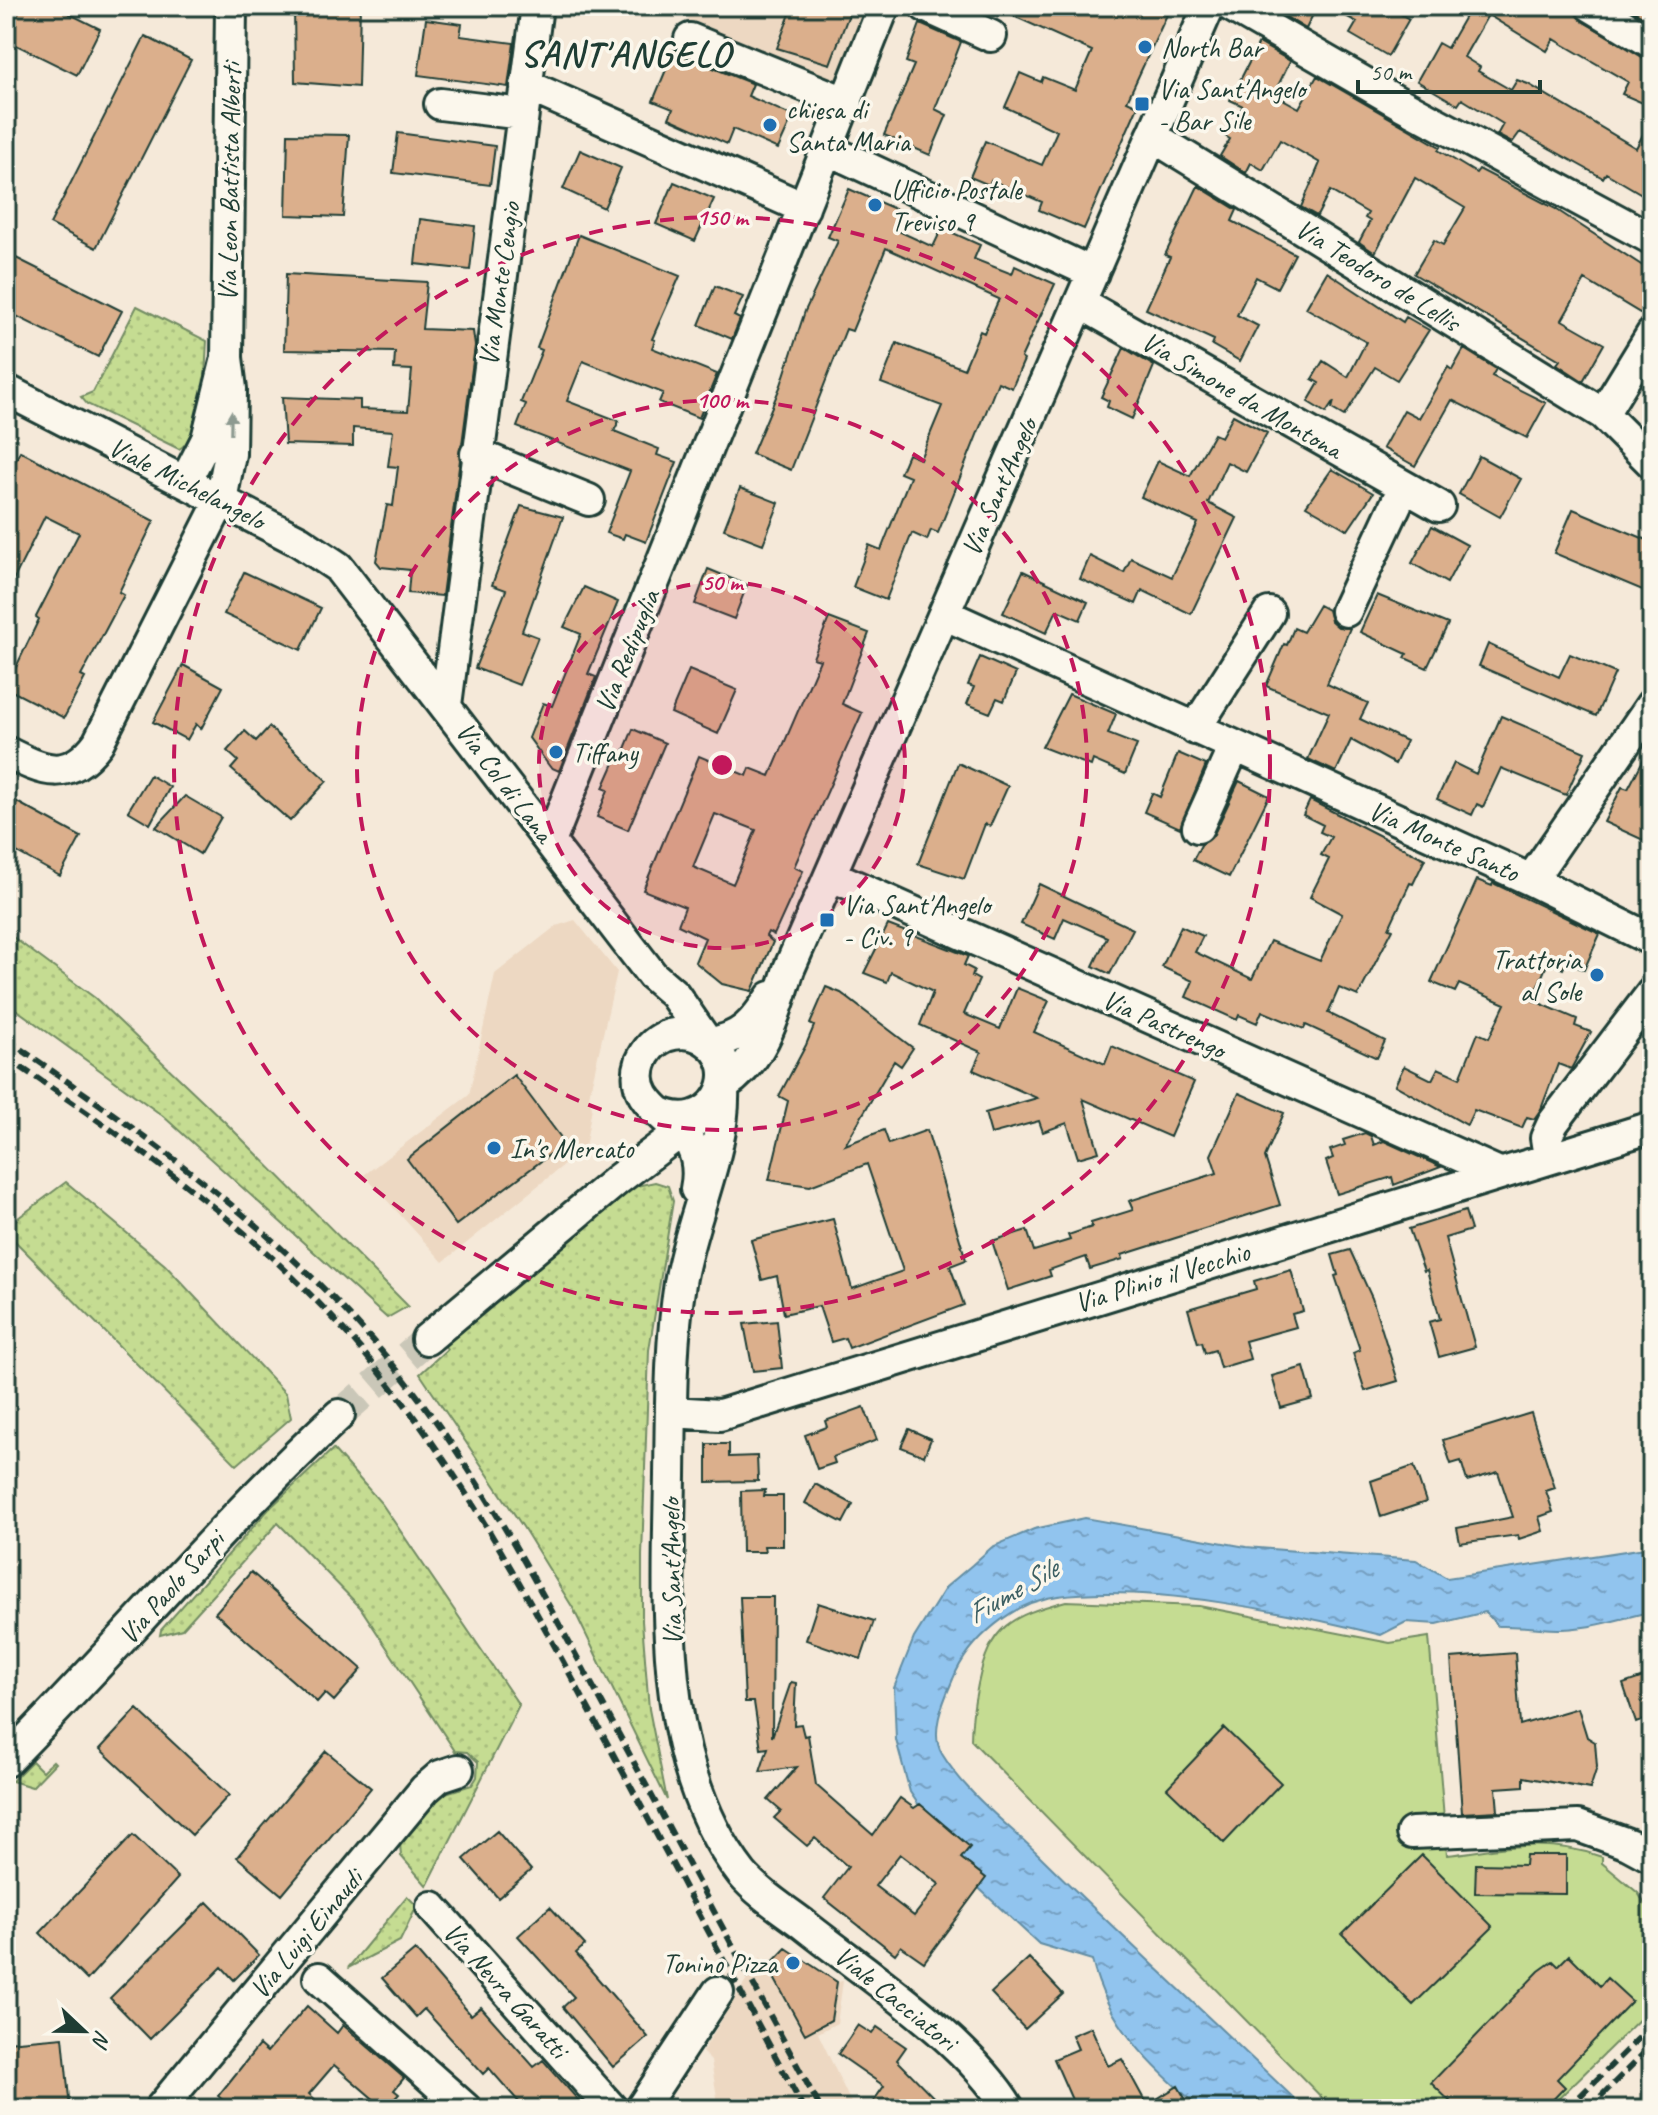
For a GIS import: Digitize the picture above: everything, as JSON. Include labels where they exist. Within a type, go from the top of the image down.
[{"type":"street","name":"Via Leon Battista Alberti","points":[[6,752],[34,766],[58,771],[81,762],[90,753],[221,500],[230,454],[231,389],[227,358],[231,6]]},
{"type":"street","name":"Via Monte Cengio","points":[[446,705],[476,454],[537,6]]},
{"type":"street","name":"Via Redipuglia","points":[[550,842],[884,6]]},
{"type":"street","points":[[925,6],[991,36]]},
{"type":"street","name":"Via Sant'Angelo","points":[[649,1102],[666,1116],[687,1119],[719,1094],[753,1060],[762,1044],[789,969],[1209,6]]},
{"type":"street","points":[[1231,6],[1403,105],[1652,239]]},
{"type":"street","points":[[1591,6],[1652,43]]},
{"type":"street","points":[[690,39],[847,103]]},
{"type":"street","points":[[440,104],[524,100],[804,208]]},
{"type":"street","name":"Via Teodoro de Lellis","points":[[1152,136],[1603,414],[1652,463]]},
{"type":"street","points":[[829,150],[1093,273]]},
{"type":"street","name":"Via Simone da Montona","points":[[1080,303],[1439,506]]},
{"type":"street","points":[[1603,414],[1652,334]]},
{"type":"street","name":"Via Leon Battista Alberti","points":[[185,482],[207,439],[227,358]]},
{"type":"street","name":"Viale Michelangelo","points":[[6,390],[321,554],[358,589]]},
{"type":"street","points":[[476,454],[589,500]]},
{"type":"street","points":[[1346,611],[1404,487]]},
{"type":"street","name":"Via Col di Lana","points":[[358,589],[652,975],[674,994],[707,1041]]},
{"type":"street","points":[[1195,729],[1269,613]]},
{"type":"street","name":"Via Monte Santo","points":[[944,614],[1531,880],[1652,940]]},
{"type":"street","points":[[1531,880],[1652,704]]},
{"type":"street","points":[[1198,827],[1234,747]]},
{"type":"street","name":"Via Pastrengo","points":[[830,875],[1499,1173]]},
{"type":"street","name":"Via Sant'Angelo","points":[[653,1045],[680,1033],[707,1041],[737,1037],[750,1027],[789,969]]},
{"type":"street","name":"Via Col di Lana","points":[[652,975],[660,999],[653,1045]]},
{"type":"street","points":[[1549,1157],[1546,1138],[1553,1123],[1652,993]]},
{"type":"street","name":"Via Sant'Angelo","points":[[694,1209],[722,1121],[719,1094],[723,1063],[707,1041]]},
{"type":"street","points":[[627,1173],[641,1143],[649,1102],[639,1070],[653,1045]]},
{"type":"street","points":[[427,1339],[682,1131],[719,1094]]},
{"type":"street","name":"Via Sant'Angelo","points":[[649,1102],[682,1131],[693,1148],[698,1166],[694,1209],[680,1285],[671,1412],[669,1580],[673,1665],[687,1754],[702,1802],[743,1875],[771,1899]]},
{"type":"street","name":"Via Plinio il Vecchio","points":[[671,1412],[720,1415],[1652,1127]]},
{"type":"street","points":[[627,1173],[652,1161],[674,1165],[691,1185],[694,1209]]},
{"type":"street","name":"Via Paolo Sarpi","points":[[6,1761],[109,1655],[271,1478],[339,1415]]},
{"type":"street","name":"Via Luigi Einaudi","points":[[160,2109],[425,1789],[440,1776],[458,1770]]},
{"type":"street","points":[[1412,1833],[1578,1826],[1628,1844],[1652,1857]]},
{"type":"street","name":"Viale Cacciatori","points":[[771,1899],[968,2056],[1009,2109]]},
{"type":"street","name":"Via Nevra Garatti","points":[[432,1907],[612,2109]]},
{"type":"street","points":[[319,1978],[466,2109]]},
{"type":"street","points":[[641,2109],[718,1992]]},
{"type":"shaded area","points":[[694,6],[868,6],[836,88],[684,28]]},
{"type":"shaded area","points":[[575,920],[617,972],[589,1096],[592,1107],[585,1148],[443,1262],[364,1175],[469,1095],[495,974],[556,926]]},
{"type":"shaded area","points":[[786,1948],[837,1982],[843,1981],[837,2023],[818,2033],[854,2109],[719,2109],[711,2061],[702,2052],[761,1957],[762,1971]]},
{"type":"green space","points":[[137,306],[207,341],[199,416],[188,441],[179,449],[87,404],[81,397],[93,392]]},
{"type":"green space","points":[[6,932],[95,998],[226,1123],[408,1306],[387,1318],[163,1116],[6,1002]]},
{"type":"green space","points":[[66,1182],[165,1265],[286,1394],[291,1418],[237,1465],[6,1232],[6,1227]]},
{"type":"green space","points":[[655,1182],[668,1186],[673,1201],[649,1350],[642,1621],[649,1709],[667,1800],[573,1608],[523,1527],[420,1374],[447,1349],[445,1346],[627,1188]]},
{"type":"green space","points":[[333,1449],[382,1504],[519,1705],[427,1886],[401,1856],[400,1843],[439,1795],[472,1785],[477,1777],[478,1762],[467,1752],[455,1751],[360,1607],[278,1523],[182,1629],[160,1635],[161,1630],[269,1509]]},
{"type":"green space","points":[[1066,1601],[1199,1606],[1390,1643],[1429,1637],[1447,1855],[1543,1846],[1562,1847],[1602,1857],[1602,1863],[1638,1893],[1652,1915],[1652,2007],[1548,2109],[1333,2109],[971,1740],[978,1684],[996,1636],[1006,1626],[1030,1612]]},
{"type":"green space","points":[[32,1761],[42,1771],[53,1761],[55,1763],[32,1787],[12,1781]]},
{"type":"green space","points":[[407,1896],[417,1906],[400,1941],[348,1968]]},
{"type":"water","name":"Fiume Sile","points":[[1085,1518],[1246,1547],[1416,1560],[1447,1578],[1652,1547],[1652,1611],[1585,1627],[1498,1626],[1485,1612],[1437,1624],[1406,1622],[1381,1635],[1220,1602],[1095,1593],[1058,1596],[1026,1605],[995,1624],[960,1664],[937,1726],[938,1745],[951,1768],[987,1807],[1305,2109],[1202,2109],[1149,2061],[1134,2043],[1108,2005],[1092,1960],[1039,1944],[969,1879],[910,1792],[896,1740],[894,1688],[914,1638],[946,1587],[992,1547],[1034,1529]]},
{"type":"building","points":[[6,6],[54,6],[100,29],[77,75],[6,40]]},
{"type":"building","points":[[294,6],[360,6],[358,87],[295,82]]},
{"type":"building","points":[[793,6],[852,6],[830,64],[777,48]]},
{"type":"building","points":[[991,6],[1171,6],[1127,101],[1138,106],[1084,229],[1039,210],[1042,202],[991,180],[989,185],[970,177],[985,141],[1042,165],[1057,131],[1005,107],[1020,73],[1041,82],[1043,77],[1075,90],[1092,51]]},
{"type":"building","points":[[1277,6],[1317,6],[1306,29],[1275,10]]},
{"type":"building","points":[[1327,6],[1386,6],[1409,19],[1388,56],[1350,34],[1357,22]]},
{"type":"building","points":[[1471,6],[1573,6],[1582,21],[1652,61],[1652,107],[1622,94],[1628,82],[1554,39],[1547,51],[1488,15],[1464,57],[1480,67],[1478,71],[1511,90],[1517,80],[1528,84],[1636,148],[1652,117],[1652,200],[1606,173],[1603,178],[1520,132],[1512,143],[1497,135],[1503,124],[1462,99],[1458,105],[1417,81],[1438,43],[1447,48]]},
{"type":"building","points":[[1626,6],[1652,6],[1652,14],[1649,20]]},
{"type":"building","points":[[426,19],[462,24],[460,36],[514,43],[508,87],[418,75]]},
{"type":"building","points":[[920,24],[961,42],[935,109],[947,115],[930,155],[884,135],[914,65],[906,62]]},
{"type":"building","points":[[145,36],[191,60],[96,248],[50,224]]},
{"type":"building","points":[[1259,43],[1290,61],[1274,94],[1299,108],[1317,76],[1440,147],[1438,150],[1476,173],[1479,169],[1554,208],[1652,272],[1652,304],[1645,316],[1585,280],[1562,320],[1604,344],[1583,381],[1557,364],[1560,360],[1414,274],[1434,240],[1443,245],[1465,208],[1415,178],[1375,253],[1359,242],[1370,221],[1365,218],[1368,213],[1330,191],[1317,216],[1301,207],[1320,163],[1280,140],[1263,170],[1251,163],[1246,173],[1220,156],[1230,139],[1225,136],[1243,106],[1230,100]]},
{"type":"building","points":[[675,48],[683,56],[753,84],[748,96],[793,116],[778,149],[733,129],[727,144],[669,118],[673,109],[653,101]]},
{"type":"building","points":[[398,133],[495,146],[490,185],[393,173]]},
{"type":"building","points":[[288,134],[349,135],[343,217],[286,215]]},
{"type":"building","points":[[580,150],[621,168],[604,208],[563,189]]},
{"type":"building","points":[[674,182],[714,199],[695,241],[656,224]]},
{"type":"building","points":[[1198,186],[1237,210],[1232,221],[1295,254],[1277,288],[1256,277],[1237,315],[1258,326],[1240,361],[1212,345],[1214,340],[1146,309],[1170,257],[1165,255]]},
{"type":"building","points":[[849,189],[902,212],[894,229],[933,247],[942,228],[980,245],[974,259],[1012,274],[1015,266],[1055,284],[1021,358],[1024,360],[1012,388],[998,382],[938,533],[931,530],[927,540],[912,533],[886,600],[853,587],[869,545],[881,550],[910,477],[900,473],[908,454],[920,459],[942,406],[881,383],[897,343],[964,369],[980,331],[984,333],[999,299],[886,248],[852,331],[846,329],[791,470],[752,454],[781,385],[805,311],[838,241],[828,237]]},
{"type":"building","points":[[420,219],[475,226],[470,270],[415,264]]},
{"type":"building","points":[[579,235],[680,276],[652,339],[655,340],[652,348],[717,374],[699,418],[659,402],[663,393],[583,361],[567,401],[619,421],[614,431],[659,449],[657,455],[677,462],[646,542],[625,534],[623,539],[606,533],[630,471],[517,427],[526,404],[521,402],[542,350],[537,348]]},
{"type":"building","points":[[6,253],[122,311],[98,357],[6,311]]},
{"type":"building","points":[[1327,272],[1403,322],[1406,317],[1429,330],[1397,380],[1375,367],[1344,416],[1332,409],[1334,401],[1326,413],[1308,402],[1319,383],[1312,379],[1323,361],[1348,377],[1366,342],[1306,308]]},
{"type":"building","points":[[286,274],[427,282],[422,329],[473,331],[475,346],[442,596],[408,593],[410,570],[381,567],[376,561],[387,505],[393,506],[398,467],[388,466],[393,431],[353,428],[353,446],[285,444],[282,397],[360,400],[360,409],[408,411],[412,370],[394,369],[395,352],[284,350]]},
{"type":"building","points":[[715,286],[743,297],[734,316],[740,319],[732,339],[699,325]]},
{"type":"building","points":[[1124,348],[1154,366],[1132,419],[1107,407],[1109,401],[1101,397]]},
{"type":"building","points":[[1464,349],[1496,369],[1492,376],[1546,403],[1527,438],[1452,400],[1415,466],[1383,448],[1404,410],[1419,418],[1448,367],[1452,370]]},
{"type":"building","points":[[1233,415],[1267,433],[1246,472],[1227,462],[1208,503],[1237,518],[1191,614],[1142,590],[1136,604],[1080,579],[1090,556],[1124,573],[1131,558],[1172,577],[1198,523],[1141,497],[1158,461],[1190,476],[1214,434],[1221,437]]},
{"type":"building","points":[[20,451],[154,521],[119,592],[124,595],[81,676],[85,678],[64,718],[6,688],[39,619],[36,617],[79,533],[45,516],[6,595],[6,480]]},
{"type":"building","points":[[1479,456],[1521,479],[1500,517],[1459,494]]},
{"type":"building","points":[[1332,469],[1373,493],[1348,530],[1306,506]]},
{"type":"building","points":[[740,488],[779,503],[763,544],[724,529]]},
{"type":"building","points":[[521,506],[563,517],[522,631],[538,637],[519,685],[475,668],[506,590],[492,585]]},
{"type":"building","points":[[1573,509],[1652,542],[1652,594],[1554,553]]},
{"type":"building","points":[[1432,526],[1467,545],[1447,583],[1412,563]]},
{"type":"building","points":[[708,569],[747,585],[734,619],[695,604]]},
{"type":"building","points":[[1023,571],[1088,602],[1080,620],[1057,610],[1046,633],[1003,613]]},
{"type":"building","points":[[244,572],[321,608],[301,650],[224,614]]},
{"type":"building","points":[[584,587],[618,602],[588,674],[596,677],[559,771],[550,767],[529,738],[543,703],[552,706],[581,634],[564,627]]},
{"type":"building","points":[[1377,595],[1448,624],[1427,668],[1405,658],[1407,654],[1360,632]]},
{"type":"building","points":[[1319,605],[1328,610],[1331,621],[1338,627],[1350,628],[1327,684],[1368,703],[1360,719],[1406,741],[1395,764],[1351,740],[1336,772],[1308,759],[1329,713],[1266,686],[1294,628],[1303,632]]},
{"type":"building","points":[[829,618],[869,633],[842,704],[862,713],[794,867],[803,871],[774,935],[768,932],[766,936],[773,942],[752,991],[722,984],[695,962],[705,938],[678,925],[685,907],[643,890],[699,756],[747,776],[750,768],[770,776],[820,660],[813,658]],"holes":[[[715,814],[756,830],[733,884],[693,867]]]},
{"type":"building","points":[[1488,644],[1559,677],[1570,654],[1615,673],[1596,716],[1479,666]]},
{"type":"building","points":[[980,657],[1016,673],[1004,701],[997,698],[990,713],[967,704],[974,687],[968,685]]},
{"type":"building","points":[[183,665],[223,687],[201,729],[196,724],[187,740],[153,722]]},
{"type":"building","points":[[689,670],[737,690],[718,734],[671,713]]},
{"type":"building","points":[[1069,694],[1116,714],[1108,734],[1137,745],[1125,774],[1093,760],[1091,766],[1042,747]]},
{"type":"building","points":[[1501,716],[1585,752],[1566,795],[1501,768],[1483,807],[1477,804],[1472,815],[1437,799],[1454,763],[1476,774]]},
{"type":"building","points":[[269,727],[327,781],[290,821],[231,769],[238,761],[227,751],[245,731],[256,741]]},
{"type":"building","points":[[633,729],[665,743],[628,830],[597,817],[608,790],[603,788],[618,754],[622,756]]},
{"type":"building","points":[[1652,743],[1652,844],[1604,822],[1622,787],[1628,789]]},
{"type":"building","points":[[1178,753],[1206,765],[1180,828],[1144,812],[1152,793],[1160,797]]},
{"type":"building","points":[[958,763],[1008,786],[990,826],[985,824],[964,879],[918,864]]},
{"type":"building","points":[[150,775],[170,787],[150,824],[128,811]]},
{"type":"building","points":[[1239,781],[1269,796],[1229,877],[1193,860],[1201,845],[1214,834]]},
{"type":"building","points":[[6,796],[81,837],[60,876],[6,846]]},
{"type":"building","points":[[185,796],[221,817],[200,854],[156,827]]},
{"type":"building","points":[[1310,800],[1425,859],[1413,884],[1410,883],[1389,928],[1393,929],[1358,996],[1339,988],[1328,1013],[1385,1041],[1377,1058],[1306,1025],[1304,1029],[1262,1011],[1257,1023],[1239,1015],[1237,1020],[1186,997],[1193,981],[1162,967],[1181,926],[1203,936],[1195,952],[1252,979],[1270,941],[1320,961],[1342,914],[1310,897],[1329,859],[1321,855],[1331,837],[1320,832],[1323,825],[1303,815]]},
{"type":"building","points":[[1477,880],[1492,886],[1493,883],[1600,934],[1584,970],[1566,962],[1563,969],[1548,962],[1532,1000],[1577,1019],[1575,1026],[1591,1032],[1571,1069],[1558,1064],[1541,1109],[1534,1119],[1527,1117],[1522,1128],[1474,1110],[1467,1125],[1395,1085],[1404,1066],[1432,1080],[1438,1068],[1460,1078],[1478,1033],[1489,1038],[1505,1004],[1459,984],[1455,992],[1431,982]]},
{"type":"building","points":[[1039,884],[1133,929],[1110,974],[1093,966],[1107,937],[1064,918],[1055,939],[1021,924]]},
{"type":"building","points":[[888,925],[968,956],[964,965],[974,970],[972,976],[979,980],[964,1014],[1000,1029],[1017,988],[1049,1001],[1034,1032],[1105,1064],[1112,1046],[1194,1082],[1170,1137],[1083,1099],[1099,1152],[1078,1158],[1067,1123],[1043,1132],[1039,1121],[991,1134],[985,1113],[1037,1098],[973,1070],[981,1052],[920,1025],[933,992],[891,972],[887,982],[864,973]]},
{"type":"building","points":[[826,987],[841,993],[913,1048],[901,1066],[894,1061],[845,1145],[884,1130],[889,1144],[927,1130],[966,1260],[950,1266],[964,1305],[849,1348],[845,1338],[831,1342],[819,1306],[784,1314],[777,1276],[762,1280],[751,1240],[833,1219],[852,1289],[903,1271],[867,1164],[810,1186],[769,1180],[788,1101],[779,1096],[806,1045],[814,1026],[810,1024]]},
{"type":"building","points":[[514,1075],[565,1143],[456,1225],[407,1159]]},
{"type":"building","points":[[1239,1093],[1284,1113],[1265,1157],[1280,1205],[1122,1255],[1123,1259],[1090,1269],[1086,1257],[1049,1270],[1051,1276],[1008,1290],[992,1241],[1027,1230],[1034,1251],[1070,1240],[1068,1235],[1092,1227],[1091,1223],[1133,1210],[1129,1201],[1217,1173],[1211,1155]]},
{"type":"building","points":[[1365,1133],[1371,1136],[1374,1145],[1384,1141],[1441,1167],[1394,1185],[1392,1177],[1337,1194],[1326,1161],[1333,1158],[1330,1150],[1345,1145],[1343,1140]]},
{"type":"building","points":[[1465,1211],[1471,1230],[1445,1238],[1475,1347],[1439,1357],[1429,1322],[1440,1319],[1427,1270],[1424,1271],[1409,1229]]},
{"type":"building","points":[[1350,1250],[1372,1298],[1398,1381],[1365,1391],[1353,1353],[1360,1350],[1335,1276],[1338,1275],[1332,1255]]},
{"type":"building","points":[[1291,1270],[1303,1311],[1292,1314],[1296,1327],[1245,1341],[1250,1359],[1220,1368],[1215,1350],[1205,1353],[1202,1342],[1198,1343],[1188,1309],[1256,1289],[1254,1281]]},
{"type":"building","points":[[777,1321],[782,1368],[753,1371],[744,1324]]},
{"type":"building","points":[[1304,1367],[1313,1399],[1281,1408],[1272,1376]]},
{"type":"building","points":[[864,1407],[877,1440],[833,1457],[835,1463],[817,1469],[805,1435],[827,1427],[825,1421]]},
{"type":"building","points":[[1531,1413],[1555,1488],[1546,1491],[1553,1512],[1539,1517],[1543,1531],[1519,1539],[1518,1535],[1460,1543],[1457,1528],[1513,1517],[1498,1472],[1467,1481],[1461,1461],[1451,1464],[1443,1440]]},
{"type":"building","points":[[909,1429],[931,1439],[924,1456],[901,1447]]},
{"type":"building","points":[[707,1444],[729,1444],[729,1457],[757,1456],[758,1481],[707,1482]]},
{"type":"building","points":[[1414,1466],[1426,1502],[1381,1517],[1371,1481]]},
{"type":"building","points":[[815,1484],[853,1504],[843,1523],[805,1503]]},
{"type":"building","points":[[765,1490],[764,1496],[783,1496],[783,1546],[764,1546],[765,1552],[742,1552],[741,1491]]},
{"type":"building","points":[[251,1572],[362,1669],[334,1701],[325,1693],[317,1702],[215,1613]]},
{"type":"building","points":[[740,1597],[773,1597],[772,1737],[791,1682],[796,1683],[794,1725],[801,1724],[804,1736],[808,1735],[816,1785],[873,1835],[900,1798],[914,1808],[920,1804],[970,1847],[961,1858],[986,1878],[924,1962],[901,1946],[895,1954],[824,1898],[848,1867],[815,1838],[807,1846],[774,1818],[781,1811],[768,1800],[797,1767],[760,1772],[768,1748],[761,1749],[754,1702],[745,1702]],"holes":[[[900,1854],[939,1884],[914,1916],[875,1886]]]},
{"type":"building","points":[[818,1603],[874,1621],[861,1659],[806,1640]]},
{"type":"building","points":[[1515,1653],[1520,1725],[1578,1708],[1587,1737],[1595,1742],[1597,1767],[1590,1789],[1524,1777],[1524,1786],[1496,1788],[1498,1811],[1462,1813],[1451,1658]]},
{"type":"building","points":[[1652,1674],[1652,1717],[1636,1723],[1623,1684]]},
{"type":"building","points":[[137,1709],[229,1795],[192,1835],[100,1749]]},
{"type":"building","points":[[1224,1728],[1281,1783],[1224,1843],[1167,1788]]},
{"type":"building","points":[[326,1751],[371,1788],[282,1895],[237,1857]]},
{"type":"building","points":[[497,1831],[531,1870],[498,1898],[464,1859]]},
{"type":"building","points":[[133,1835],[178,1878],[87,1980],[40,1933]]},
{"type":"building","points":[[1422,1855],[1493,1927],[1413,2005],[1342,1934]]},
{"type":"building","points":[[1526,1855],[1566,1855],[1566,1894],[1475,1893],[1476,1864],[1525,1865]]},
{"type":"building","points":[[207,1902],[259,1955],[234,1980],[222,1967],[150,2039],[110,1998]]},
{"type":"building","points":[[550,1907],[585,1945],[576,1953],[648,2037],[613,2067],[563,2007],[574,1997],[518,1936]]},
{"type":"building","points":[[786,1948],[837,1982],[831,2020],[805,2034],[768,1967]]},
{"type":"building","points":[[415,1950],[471,2015],[481,2007],[534,2067],[543,2060],[586,2109],[525,2109],[489,2068],[483,2074],[424,2009],[416,2017],[382,1978]]},
{"type":"building","points":[[1569,1955],[1600,1986],[1607,1978],[1632,2001],[1557,2079],[1565,2087],[1544,2109],[1458,2109],[1431,2083],[1539,1971],[1553,1961],[1558,1966]]},
{"type":"building","points":[[1029,1958],[1063,1994],[1025,2029],[991,1993]]},
{"type":"building","points":[[307,2006],[337,2033],[343,2025],[404,2078],[394,2090],[399,2094],[385,2109],[334,2065],[309,2094],[326,2109],[233,2109],[218,2096],[259,2045],[267,2052]]},
{"type":"building","points":[[858,2025],[872,2034],[877,2027],[906,2047],[897,2060],[945,2109],[868,2109],[884,2086],[838,2054]]},
{"type":"building","points":[[1091,2027],[1108,2066],[1122,2059],[1147,2105],[1178,2086],[1191,2109],[1076,2109],[1054,2059],[1078,2049],[1072,2035]]},
{"type":"building","points":[[63,2037],[70,2109],[13,2109],[7,2042]]},
{"type":"tunnel","points":[[339,1415],[427,1339]]},
{"type":"railway","points":[[6,1039],[151,1142],[243,1215],[330,1295],[405,1380],[465,1465],[520,1554],[821,2109]]},
{"type":"railway","points":[[6,1057],[135,1147],[257,1244],[332,1317],[408,1409],[475,1508],[536,1612],[804,2109]]},
{"type":"railway","points":[[1567,2109],[1652,2025]]},
{"type":"railway","points":[[1588,2109],[1652,2045]]},
{"type":"place","name":"North Bar","points":[[1145,47]]},
{"type":"place","name":"Via Sant'Angelo - Bar Sile","points":[[1142,104]]},
{"type":"place","name":"chiesa di Santa Maria","points":[[770,125]]},
{"type":"place","name":"Ufficio Postale Treviso 9","points":[[875,205]]},
{"type":"place","name":"Tiffany","points":[[556,752]]},
{"type":"place","name":"Via Sant'Angelo - Civ. 9","points":[[827,920]]},
{"type":"place","name":"Trattoria al Sole","points":[[1597,975]]},
{"type":"place","name":"In's Mercato","points":[[494,1148]]},
{"type":"place","name":"Tonino Pizza","points":[[793,1963]]},
{"type":"district","name":"SANT'ANGELO","points":[[626,54]]}]
